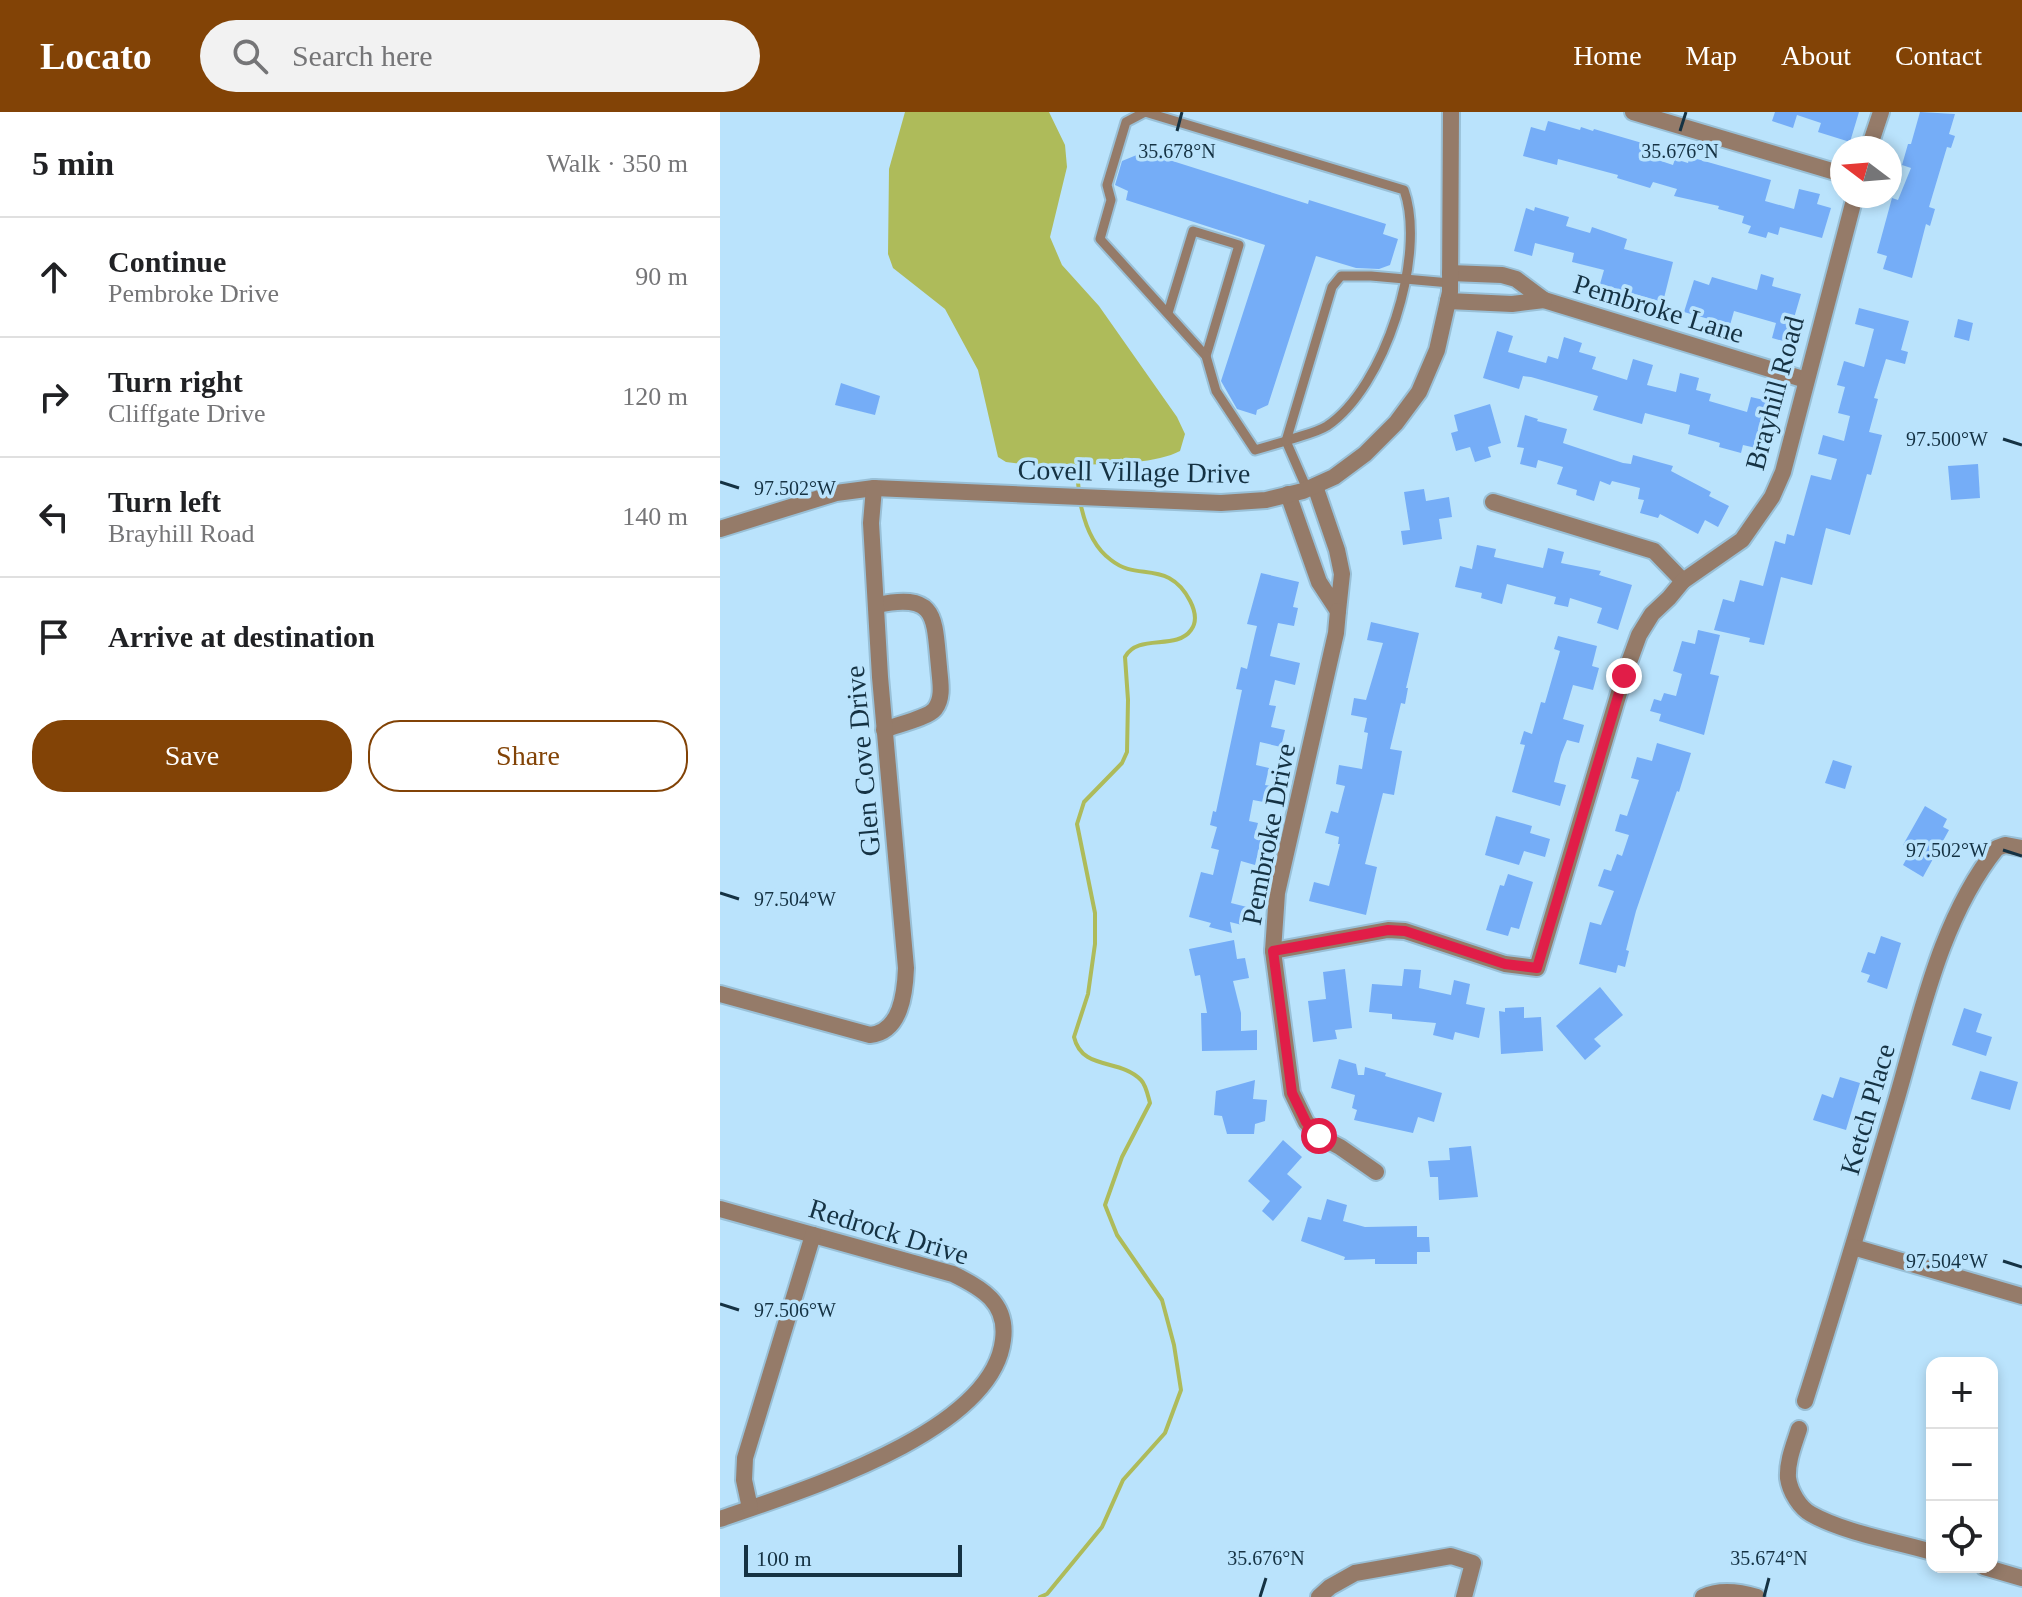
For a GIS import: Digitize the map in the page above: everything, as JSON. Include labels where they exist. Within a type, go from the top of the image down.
[{"type":"street","name":"Covell Village Drive","points":[[720,529],[836,493],[874,488],[1221,503],[1266,500],[1311,488],[1334,477],[1365,454],[1396,423],[1419,392],[1437,350],[1450,278],[1451,112]]},
{"type":"street","points":[[1633,112],[1830,170]]},
{"type":"street","points":[[1873,136],[1881,112]]},
{"type":"street","name":"Brayhill Road","points":[[1273,951],[1388,930],[1405,931],[1505,964],[1537,968],[1639,635],[1652,614],[1683,581],[1742,540],[1761,515],[1783,472],[1852,208]]},
{"type":"street","name":"Pembroke Lane","points":[[1450,278],[1502,275],[1516,279],[1544,300],[1806,380]]},
{"type":"street","points":[[1501,302],[1502,275]]},
{"type":"street","name":"Pembroke Lane","points":[[1448,301],[1512,304],[1544,300]]},
{"type":"street","name":"Glen Cove Drive","points":[[720,994],[870,1035],[879,1034],[890,1025],[900,1010],[905,992],[906,968],[884,730],[871,523],[874,488]]},
{"type":"street","name":"Pembroke Drive","points":[[1311,488],[1337,550],[1342,574],[1336,633],[1277,893],[1273,951],[1292,1093],[1306,1122],[1319,1136],[1376,1172]]},
{"type":"street","points":[[1288,494],[1319,582],[1338,611]]},
{"type":"street","points":[[1493,502],[1654,551],[1683,581]]},
{"type":"street","points":[[1312,560],[1337,550]]},
{"type":"street","points":[[877,605],[902,600],[915,602],[930,612],[936,626],[941,694],[938,706],[930,714],[884,730]]},
{"type":"street","name":"Ketch Place","points":[[1805,1401],[1948,936],[1966,897],[1997,848],[2005,845],[2022,848]]},
{"type":"street","name":"Redrock Drive","points":[[720,1209],[953,1274],[979,1286],[995,1303],[1004,1320],[1003,1343],[995,1372],[962,1407],[899,1449],[820,1484],[750,1508]]},
{"type":"street","points":[[720,1519],[750,1508],[744,1480],[745,1458],[813,1235]]},
{"type":"street","points":[[1853,1247],[2022,1296]]},
{"type":"street","points":[[1799,1429],[1790,1457],[1788,1479],[1793,1495],[1808,1513],[1926,1550]]},
{"type":"street","points":[[1319,1597],[1355,1573],[1451,1556],[1473,1563],[1464,1597]]},
{"type":"street","points":[[1998,1571],[2022,1578]]},
{"type":"street","points":[[1703,1597],[1740,1592],[1757,1597]]},
{"type":"lane","points":[[1145,112],[1404,190],[1410,205],[1409,255],[1394,325],[1380,362],[1358,396],[1326,427],[1255,450],[1216,391],[1206,356],[1168,313],[1100,239],[1111,200],[1107,185],[1126,122],[1145,112]]},
{"type":"lane","points":[[1168,313],[1193,231],[1239,245],[1206,356]]},
{"type":"lane","points":[[1311,488],[1286,441],[1332,287],[1341,276],[1404,280],[1450,278]]},
{"type":"shaded area","points":[[905,112],[1049,112],[1065,145],[1067,167],[1050,237],[1062,265],[1099,306],[1177,417],[1185,434],[1180,451],[1146,461],[1103,464],[1021,464],[1006,462],[998,457],[978,370],[945,309],[893,268],[888,254],[889,169]]},
{"type":"building","points":[[1775,112],[1859,112],[1852,136],[1831,136],[1818,132],[1821,123],[1797,115],[1793,128],[1772,121]]},
{"type":"building","points":[[1920,112],[1955,114],[1949,134],[1955,136],[1951,148],[1947,147],[1929,207],[1935,209],[1930,226],[1926,224],[1912,278],[1883,269],[1887,256],[1877,253],[1889,208],[1902,208],[1902,190],[1911,168],[1902,165],[1908,144],[1911,144]]},
{"type":"building","points":[[1548,121],[1580,130],[1581,127],[1594,129],[1649,145],[1646,156],[1673,165],[1675,159],[1688,163],[1690,157],[1771,180],[1765,201],[1794,209],[1799,189],[1820,194],[1817,204],[1831,208],[1822,238],[1780,227],[1778,235],[1768,232],[1766,238],[1748,233],[1751,226],[1742,223],[1744,216],[1718,209],[1719,206],[1674,196],[1677,189],[1653,182],[1650,188],[1617,178],[1618,175],[1558,159],[1557,165],[1523,156],[1531,127],[1545,131]]},
{"type":"building","points":[[1144,152],[1308,204],[1309,200],[1386,224],[1383,234],[1398,239],[1390,265],[1379,269],[1356,268],[1316,256],[1268,405],[1257,410],[1256,415],[1237,409],[1221,381],[1265,245],[1126,200],[1128,191],[1115,185],[1122,161]]},
{"type":"building","points":[[1535,207],[1569,217],[1566,226],[1590,233],[1592,227],[1627,239],[1624,249],[1673,262],[1663,302],[1600,284],[1604,270],[1572,262],[1574,253],[1535,243],[1532,256],[1514,251],[1526,208],[1534,211]]},
{"type":"building","points":[[1761,274],[1774,278],[1772,286],[1801,294],[1787,342],[1772,338],[1776,323],[1734,311],[1730,325],[1684,312],[1694,280],[1709,285],[1712,277],[1757,290]]},
{"type":"building","points":[[1859,308],[1909,321],[1901,350],[1908,352],[1905,364],[1886,359],[1874,398],[1878,399],[1869,432],[1882,435],[1871,475],[1867,474],[1850,535],[1826,528],[1812,585],[1781,577],[1764,645],[1749,642],[1750,638],[1714,630],[1723,599],[1734,602],[1740,580],[1763,586],[1775,541],[1785,544],[1787,534],[1794,536],[1811,475],[1831,480],[1837,459],[1818,454],[1823,435],[1844,441],[1850,416],[1838,413],[1845,387],[1837,385],[1844,361],[1864,367],[1874,329],[1855,324]]},
{"type":"building","points":[[1958,319],[1973,323],[1969,341],[1954,337]]},
{"type":"building","points":[[1497,331],[1513,336],[1508,352],[1546,363],[1548,356],[1558,359],[1564,337],[1582,343],[1579,352],[1596,357],[1592,369],[1627,380],[1633,359],[1653,365],[1647,385],[1676,392],[1680,373],[1699,378],[1696,390],[1711,394],[1709,401],[1747,412],[1751,397],[1768,401],[1756,448],[1743,445],[1741,453],[1719,447],[1720,443],[1688,434],[1690,425],[1645,413],[1642,424],[1593,410],[1598,396],[1531,377],[1523,376],[1519,389],[1483,378]]},
{"type":"building","points":[[841,383],[880,396],[875,415],[835,405]]},
{"type":"building","points":[[1490,404],[1501,443],[1488,447],[1491,457],[1475,462],[1470,447],[1456,451],[1451,433],[1458,431],[1454,415]]},
{"type":"building","points":[[1525,415],[1567,429],[1563,443],[1623,463],[1631,464],[1633,455],[1673,466],[1671,471],[1711,492],[1709,496],[1729,506],[1718,527],[1705,520],[1698,534],[1660,514],[1658,518],[1640,513],[1644,500],[1638,499],[1640,488],[1600,481],[1594,501],[1576,495],[1577,490],[1557,484],[1563,467],[1538,460],[1536,468],[1520,464],[1524,448],[1517,447]]},
{"type":"building","points":[[1978,464],[1980,498],[1951,500],[1948,466]]},
{"type":"building","points":[[1424,489],[1426,501],[1449,497],[1452,517],[1439,519],[1442,539],[1403,545],[1401,531],[1410,530],[1404,492]]},
{"type":"building","points":[[1477,545],[1496,549],[1494,557],[1543,568],[1548,548],[1564,552],[1561,563],[1601,571],[1599,575],[1632,585],[1618,630],[1597,623],[1602,608],[1570,598],[1568,607],[1554,604],[1556,597],[1507,584],[1502,604],[1481,598],[1482,593],[1455,587],[1460,566],[1472,569]]},
{"type":"building","points":[[1261,573],[1299,582],[1293,607],[1298,608],[1294,626],[1278,623],[1270,656],[1300,663],[1295,685],[1275,680],[1269,705],[1276,706],[1271,727],[1285,730],[1281,747],[1260,742],[1256,765],[1269,768],[1265,785],[1272,786],[1269,803],[1253,800],[1249,821],[1258,823],[1254,838],[1261,840],[1255,865],[1241,861],[1231,903],[1247,907],[1242,925],[1230,922],[1232,933],[1189,917],[1201,872],[1213,875],[1219,850],[1211,848],[1217,827],[1210,825],[1213,811],[1216,812],[1242,690],[1236,689],[1241,667],[1247,669],[1257,626],[1247,624]]},
{"type":"building","points":[[1371,622],[1419,633],[1405,704],[1401,703],[1390,749],[1402,751],[1394,795],[1383,793],[1365,864],[1377,867],[1366,915],[1309,901],[1314,882],[1329,886],[1340,844],[1339,837],[1325,833],[1331,811],[1338,813],[1345,786],[1336,784],[1339,765],[1362,769],[1368,733],[1364,732],[1367,718],[1351,715],[1354,698],[1366,700],[1383,643],[1367,640]]},
{"type":"building","points":[[1698,630],[1720,635],[1710,674],[1719,676],[1704,735],[1659,721],[1661,714],[1650,711],[1654,699],[1661,701],[1664,693],[1676,696],[1682,674],[1673,671],[1682,641],[1695,644]]},
{"type":"building","points":[[1558,636],[1597,646],[1592,666],[1599,668],[1593,690],[1573,685],[1563,719],[1584,725],[1579,743],[1567,740],[1561,755],[1554,782],[1566,785],[1560,806],[1512,792],[1525,745],[1520,744],[1524,731],[1532,734],[1541,702],[1545,703],[1560,651],[1554,649]]},
{"type":"building","points":[[1657,743],[1691,753],[1636,911],[1625,967],[1618,965],[1616,973],[1579,964],[1590,922],[1601,925],[1614,891],[1598,886],[1604,869],[1611,871],[1617,854],[1622,856],[1629,835],[1615,831],[1620,814],[1627,816],[1639,780],[1631,778],[1637,757],[1652,761]]},
{"type":"building","points":[[1833,760],[1852,766],[1845,789],[1825,783]]},
{"type":"building","points":[[1925,806],[1947,819],[1943,827],[1949,830],[1923,877],[1903,865],[1912,849],[1903,845]]},
{"type":"building","points":[[1496,816],[1532,826],[1530,833],[1550,839],[1545,857],[1524,851],[1519,865],[1485,855]]},
{"type":"building","points":[[1508,874],[1533,882],[1519,929],[1511,927],[1508,936],[1486,930],[1500,885],[1504,886]]},
{"type":"building","points":[[1881,936],[1901,943],[1887,989],[1867,982],[1870,975],[1861,972],[1868,952],[1875,954]]},
{"type":"building","points":[[1234,940],[1237,959],[1245,958],[1249,978],[1233,981],[1241,1013],[1241,1031],[1257,1030],[1257,1050],[1202,1051],[1201,1013],[1207,1013],[1200,975],[1195,976],[1189,949]]},
{"type":"building","points":[[1345,969],[1352,1028],[1335,1030],[1337,1039],[1313,1042],[1308,1001],[1326,999],[1323,972]]},
{"type":"building","points":[[1404,969],[1421,970],[1419,988],[1451,995],[1454,980],[1470,984],[1466,1004],[1485,1008],[1479,1038],[1455,1032],[1453,1040],[1433,1035],[1436,1023],[1392,1019],[1392,1014],[1369,1012],[1372,984],[1402,986]]},
{"type":"building","points":[[1600,987],[1623,1015],[1594,1039],[1601,1046],[1585,1060],[1556,1026]]},
{"type":"building","points":[[1524,1007],[1524,1018],[1541,1017],[1543,1051],[1501,1054],[1499,1011]]},
{"type":"building","points":[[1964,1008],[1982,1014],[1976,1032],[1992,1037],[1986,1056],[1952,1045]]},
{"type":"building","points":[[1339,1059],[1356,1064],[1358,1075],[1364,1075],[1365,1067],[1442,1093],[1434,1122],[1418,1117],[1413,1133],[1354,1120],[1357,1110],[1352,1108],[1355,1095],[1331,1088]]},
{"type":"building","points":[[1980,1071],[2018,1082],[2010,1110],[1971,1099]]},
{"type":"building","points":[[1840,1077],[1860,1083],[1846,1130],[1813,1120],[1822,1094],[1833,1098]]},
{"type":"building","points":[[1255,1080],[1253,1099],[1267,1100],[1265,1121],[1255,1124],[1254,1134],[1227,1134],[1222,1116],[1214,1115],[1216,1091]]},
{"type":"building","points":[[1283,1140],[1302,1157],[1287,1174],[1302,1187],[1273,1221],[1262,1211],[1270,1201],[1248,1181]]},
{"type":"building","points":[[1471,1146],[1478,1197],[1439,1200],[1438,1177],[1430,1177],[1428,1161],[1450,1160],[1449,1148]]},
{"type":"building","points":[[1327,1199],[1347,1205],[1343,1221],[1365,1227],[1417,1226],[1417,1237],[1429,1237],[1430,1252],[1417,1252],[1417,1264],[1375,1264],[1375,1259],[1344,1260],[1345,1257],[1301,1241],[1308,1217],[1321,1220]]},
{"type":"waterway","points":[[1076,463],[1079,492]]},
{"type":"waterway","points":[[1040,1597],[1047,1594],[1102,1527],[1123,1480],[1165,1433],[1181,1390],[1174,1345],[1162,1300],[1117,1235],[1105,1205],[1122,1157],[1150,1103],[1147,1091],[1143,1082],[1132,1073],[1085,1055],[1074,1037],[1088,994],[1095,944],[1095,913],[1077,824],[1084,802],[1122,763],[1127,752],[1125,657],[1139,646],[1184,636],[1191,630],[1195,616],[1186,594],[1175,582],[1162,575],[1118,565],[1105,555],[1090,534],[1080,501]]},
{"type":"route","points":[[1319,1136],[1306,1122],[1292,1093],[1273,951],[1388,930],[1405,931],[1505,964],[1537,968],[1624,676]]}]
